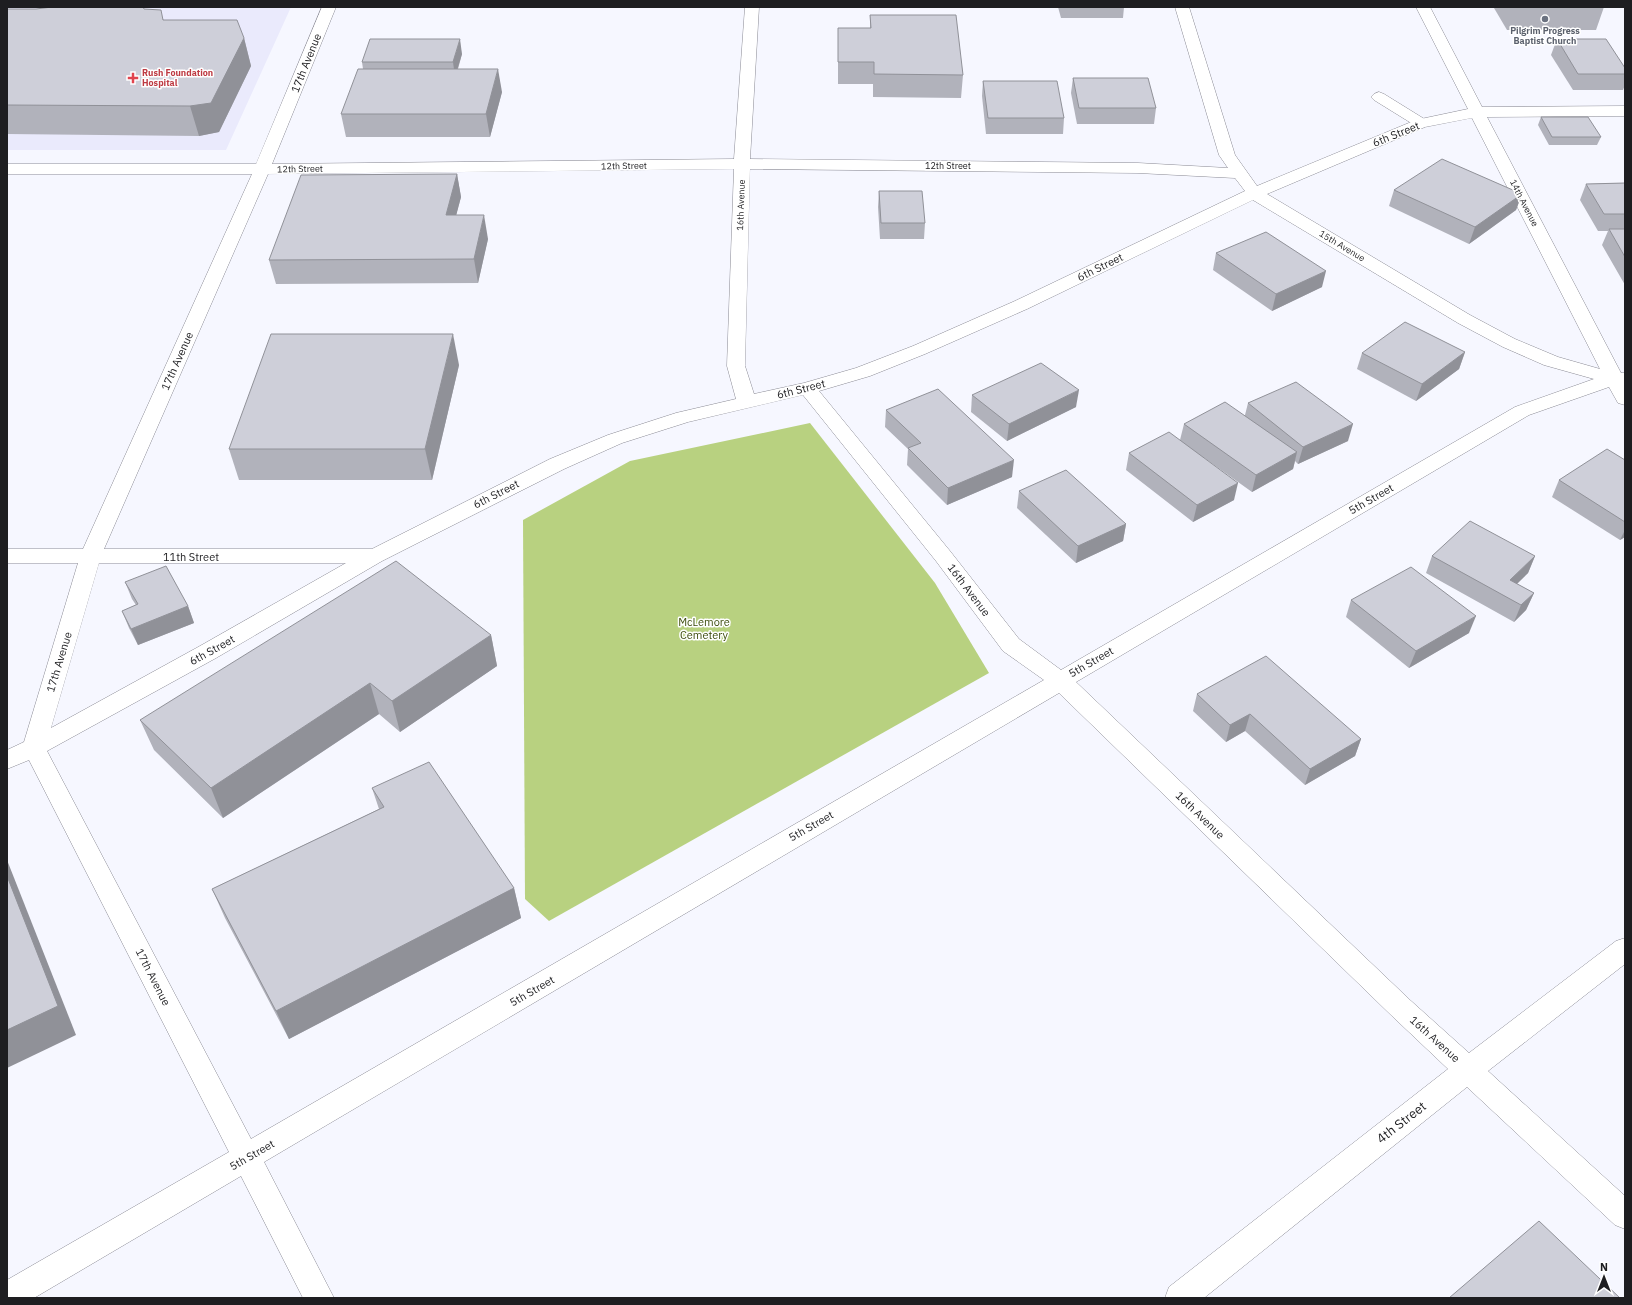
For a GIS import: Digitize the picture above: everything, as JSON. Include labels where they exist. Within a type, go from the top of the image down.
[{"type":"street","name":"17th Avenue","points":[[319,1298],[34,748],[90,557],[262,169],[329,7]]},
{"type":"street","name":"16th Avenue","points":[[747,402],[736,366],[742,164],[752,7]]},
{"type":"street","name":"15th Avenue","points":[[1182,7],[1227,155],[1254,193],[1464,319],[1502,339],[1551,361],[1619,379]]},
{"type":"street","name":"14th Avenue","points":[[1423,7],[1619,379],[1625,399]]},
{"type":"street","points":[[1379,97],[1421,123]]},
{"type":"street","name":"6th Street","points":[[7,760],[34,748],[208,652],[375,556],[557,464],[615,439],[683,417],[807,388],[863,372],[919,350],[1021,305],[1254,193],[1421,123],[1477,112],[1625,111]]},
{"type":"street","name":"12th Street","points":[[7,169],[262,169],[742,164],[1138,168],[1240,173]]},
{"type":"street","name":"5th Street","points":[[7,1297],[1522,411],[1619,379]]},
{"type":"street","name":"16th Avenue","points":[[807,388],[944,556],[1011,646],[1060,680],[1401,1008],[1625,1214]]},
{"type":"street","name":"11th Street","points":[[7,556],[375,556]]},
{"type":"street","name":"4th Street","points":[[1180,1298],[1469,1069],[1625,949]]},
{"type":"shaded area","name":"Rush Foundation Hospital","points":[[7,7],[291,7],[226,150],[7,150]]},
{"type":"green space","name":"McLemore Cemetery","points":[[810,423],[935,583],[989,673],[549,921],[525,899],[523,520],[630,461]]},
{"type":"building","points":[[52,7],[143,7],[144,9],[161,10],[163,20],[237,20],[244,38],[211,103],[190,106],[7,105],[7,9],[36,9]]},
{"type":"building","points":[[870,15],[956,15],[963,75],[874,74],[874,62],[838,62],[838,28],[871,28]]},
{"type":"building","points":[[370,39],[460,39],[453,62],[362,62]]},
{"type":"building","points":[[1557,39],[1606,39],[1625,68],[1625,74],[1578,74]]},
{"type":"building","points":[[358,69],[498,69],[486,114],[341,114]]},
{"type":"building","points":[[1073,78],[1148,78],[1156,108],[1079,108]]},
{"type":"building","points":[[983,81],[1057,81],[1064,118],[988,118]]},
{"type":"building","points":[[1541,117],[1588,117],[1601,137],[1552,137]]},
{"type":"building","points":[[1442,159],[1522,194],[1475,227],[1394,190]]},
{"type":"building","points":[[457,174],[446,215],[484,215],[474,259],[269,260],[301,175]]},
{"type":"building","points":[[1625,183],[1625,214],[1604,214],[1586,184]]},
{"type":"building","points":[[879,191],[922,191],[925,223],[881,223]]},
{"type":"building","points":[[1609,229],[1625,229],[1625,257]]},
{"type":"building","points":[[1266,232],[1326,271],[1276,294],[1216,253]]},
{"type":"building","points":[[1405,322],[1465,352],[1422,384],[1362,353]]},
{"type":"building","points":[[271,334],[453,334],[425,449],[229,449]]},
{"type":"building","points":[[1041,363],[1079,390],[1009,424],[972,395]]},
{"type":"building","points":[[1296,382],[1353,424],[1303,447],[1248,403]]},
{"type":"building","points":[[938,389],[1014,460],[948,488],[908,448],[921,443],[886,410]]},
{"type":"building","points":[[1225,402],[1297,452],[1256,475],[1184,424]]},
{"type":"building","points":[[1169,432],[1238,483],[1197,505],[1129,453]]},
{"type":"building","points":[[1607,449],[1625,460],[1625,522],[1559,480]]},
{"type":"building","points":[[1066,470],[1126,524],[1078,546],[1019,491]]},
{"type":"building","points":[[1470,521],[1535,556],[1510,580],[1534,593],[1521,605],[1432,556]]},
{"type":"building","points":[[396,561],[491,635],[392,701],[370,683],[211,788],[140,720]]},
{"type":"building","points":[[166,566],[188,606],[131,629],[122,611],[138,604],[125,582]]},
{"type":"building","points":[[1411,567],[1476,616],[1416,651],[1351,600]]},
{"type":"building","points":[[1266,656],[1361,739],[1310,769],[1250,714],[1230,725],[1197,694]]},
{"type":"building","points":[[429,762],[514,888],[276,1011],[212,889],[384,807],[372,788]]},
{"type":"building","points":[[7,876],[58,1006],[7,1030]]},
{"type":"building","points":[[1539,1221],[1620,1298],[1449,1298]]},
{"type":"place","name":"Pilgrim Progress Baptist Church","points":[[1545,19]]},
{"type":"place","name":"Rush Foundation Hospital","points":[[133,78]]}]
